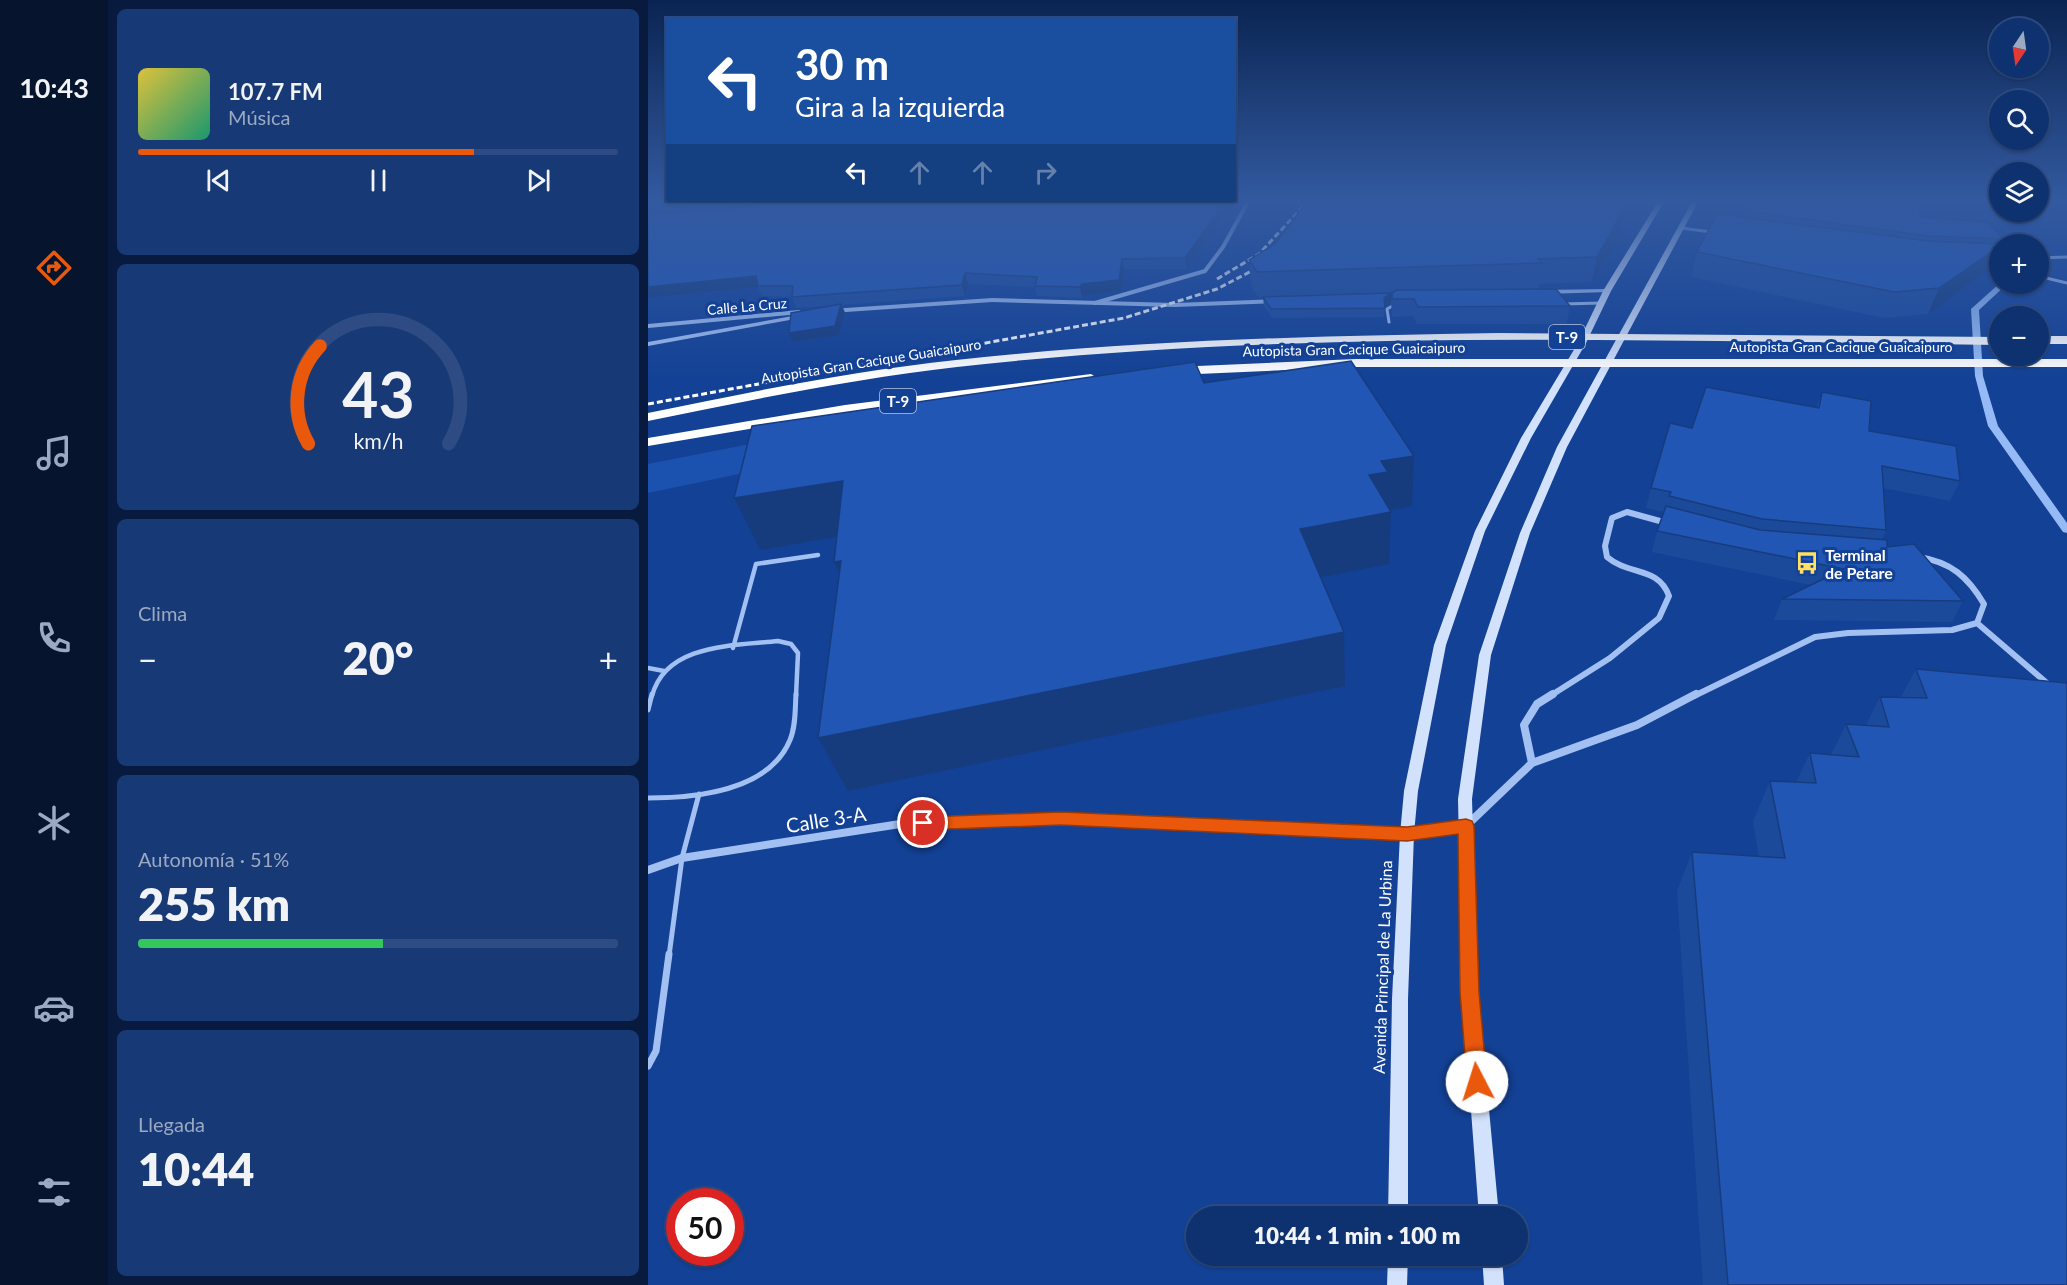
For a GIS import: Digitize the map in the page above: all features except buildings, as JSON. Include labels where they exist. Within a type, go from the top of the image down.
[{"type":"highway","name":"Autopista Gran Cacique Guaicaipuro","points":[[648,417],[845,379],[996,359],[1134,349],[1352,339],[1570,337],[1989,340]]},
{"type":"highway","points":[[2049,340],[2067,340]]},
{"type":"highway","name":"Autopista Gran Cacique Guaicaipuro","points":[[1162,372],[1356,363],[2067,363]]},
{"type":"highway","name":"T-9","points":[[648,442],[845,408],[1014,386],[1105,377]]},
{"type":"main road","name":"Avenida Principal de La Urbina","points":[[1398,1206],[1400,999],[1407,834],[1411,791],[1440,645],[1480,531],[1526,438],[1582,343],[1607,291],[1626,260]]},
{"type":"main road","points":[[1488,1206],[1470,992],[1465,799],[1485,655],[1525,533],[1562,447],[1664,260]]},
{"type":"main road","points":[[1398,1266],[1398,1285]]},
{"type":"main road","points":[[1493,1266],[1494,1285]]},
{"type":"street","points":[[1095,303],[1205,271],[1213,260]]},
{"type":"street","points":[[1537,292],[1607,291]]},
{"type":"street","points":[[1385,297],[1397,297]]},
{"type":"street","points":[[824,311],[971,300],[1175,305],[1280,301]]},
{"type":"street","points":[[648,344],[812,313]]},
{"type":"street","name":"Calle La Cruz","points":[[648,326],[812,313]]},
{"type":"street","points":[[1532,763],[1524,724],[1537,704],[1627,645],[1659,618],[1669,596],[1664,583],[1651,575],[1614,562],[1607,557],[1605,550],[1612,518],[1627,512],[1675,525]]},
{"type":"street","points":[[1915,557],[1949,564],[1970,580],[1984,604],[1977,623]]},
{"type":"street","points":[[1466,826],[1532,763],[1637,725],[1739,672],[1815,637],[1848,633],[1952,630],[1977,623]]},
{"type":"street","points":[[1977,623],[2058,693]]},
{"type":"street","name":"Calle 3-A","points":[[648,870],[682,858],[912,824],[1061,819],[1407,834],[1466,826]]},
{"type":"lane","points":[[1985,264],[1989,264]]},
{"type":"lane","points":[[2049,279],[2067,283]]},
{"type":"lane","points":[[1555,304],[1601,303]]},
{"type":"lane","points":[[1389,322],[1386,309],[1395,304],[1406,304]]},
{"type":"lane","points":[[733,648],[756,564],[818,555]]},
{"type":"lane","points":[[648,710],[656,683],[664,671],[694,653],[778,641],[791,644],[798,653],[791,739],[783,754],[758,774],[725,790],[675,799],[648,798]]},
{"type":"lane","points":[[648,668],[664,671]]},
{"type":"lane","points":[[648,1066],[656,1051],[682,858],[699,794]]},
{"type":"shaded area","points":[[831,428],[821,457],[648,493],[648,464]]},
{"type":"waterway","points":[[1992,294],[1975,309],[1979,376],[1993,426],[2067,530]]},
{"type":"railway","points":[[1217,279],[1249,260]]},
{"type":"railway","points":[[648,404],[1124,318],[1217,289],[1263,265]]},
{"type":"place","name":"Terminal de Petare","points":[[1807,563]]},
{"type":"route","points":[[923,823],[1061,819],[1407,834],[1466,826],[1470,992],[1477,1082]]}]
